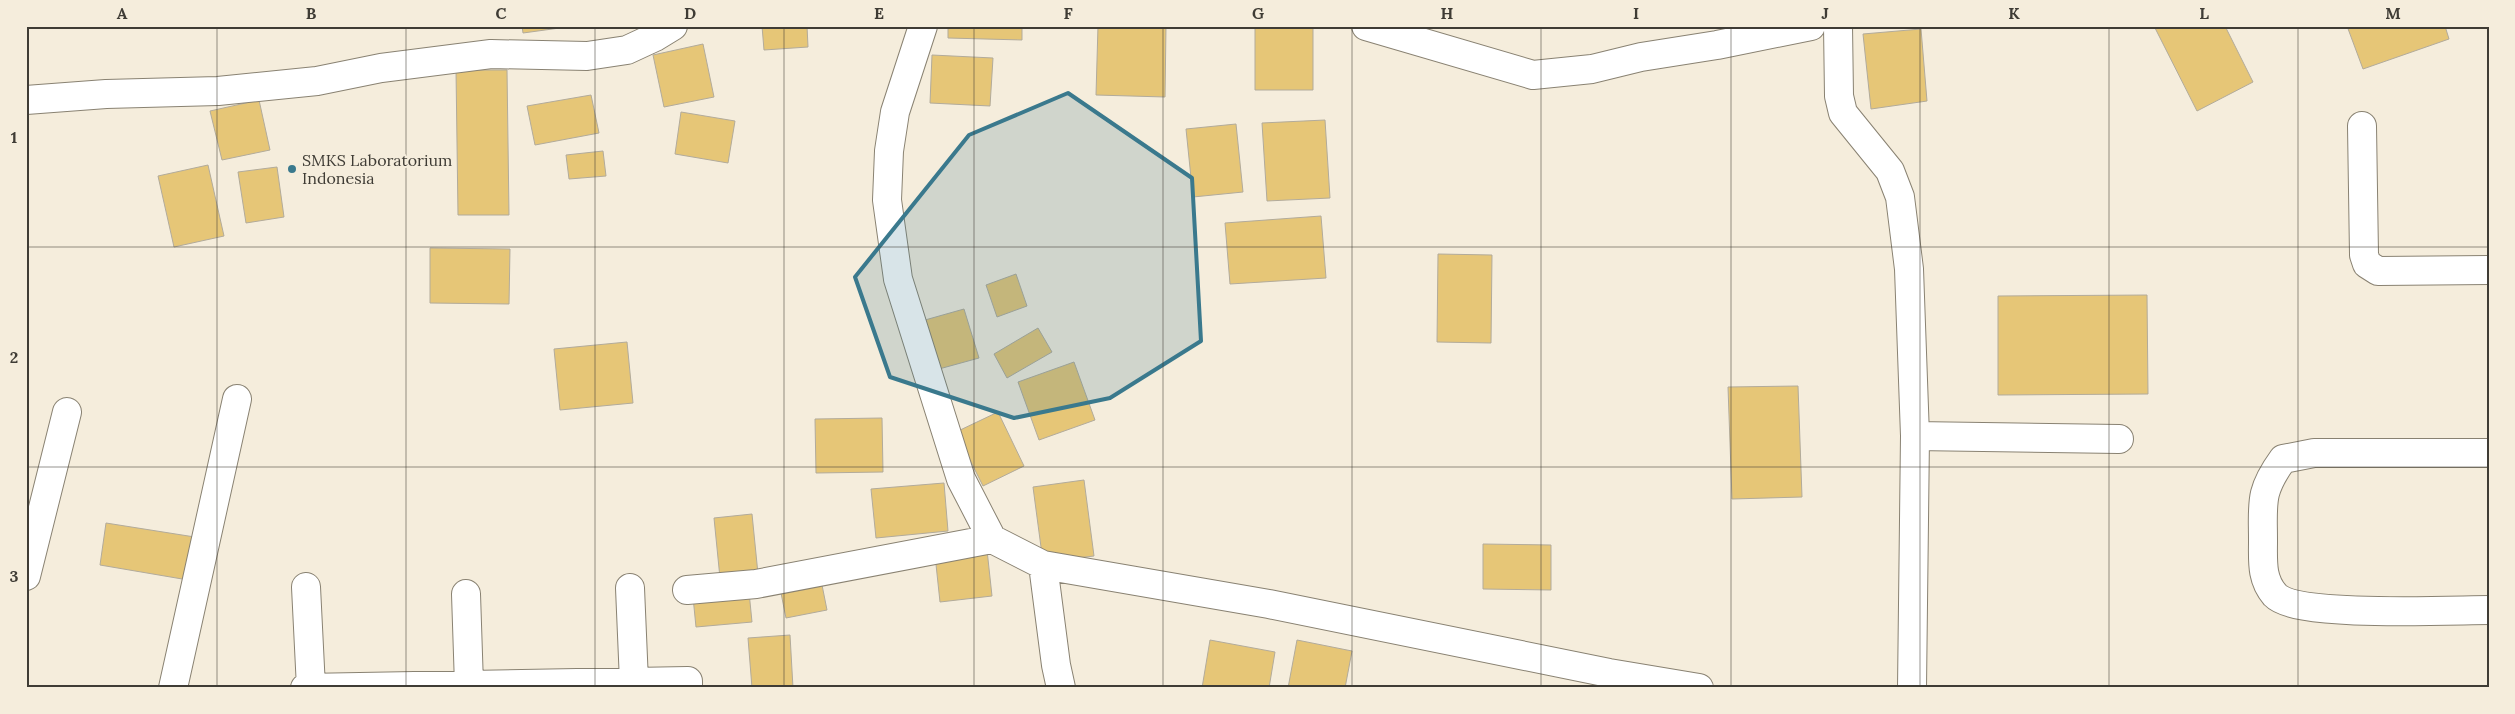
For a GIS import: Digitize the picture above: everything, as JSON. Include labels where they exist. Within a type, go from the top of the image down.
[{"type":"street","points":[[26,100],[106,94],[218,91],[317,81],[381,68],[491,54],[587,56],[627,50],[673,26]]},
{"type":"street","points":[[923,26],[895,112],[889,151],[888,208],[898,279],[929,380],[961,479],[992,539],[1043,565],[1269,604],[1609,673],[1699,688]]},
{"type":"street","points":[[1366,26],[1533,75],[1592,69],[1641,57],[1717,46],[1811,26]]},
{"type":"street","points":[[1838,26],[1839,96],[1843,113],[1890,171],[1900,197],[1909,269],[1914,436],[1912,688]]},
{"type":"street","points":[[2362,126],[2364,255],[2367,264],[2378,271],[2489,270]]},
{"type":"street","points":[[173,688],[237,399]]},
{"type":"street","points":[[26,576],[67,412]]},
{"type":"street","points":[[1914,436],[2118,439]]},
{"type":"street","points":[[2489,453],[2314,453],[2283,459],[2272,474],[2262,495],[2264,576],[2276,596],[2296,606],[2350,610],[2489,610]]},
{"type":"street","points":[[687,590],[756,584],[992,539]]},
{"type":"street","points":[[1043,565],[1056,665],[1061,688]]},
{"type":"street","points":[[306,587],[311,688]]},
{"type":"street","points":[[630,588],[634,682]]},
{"type":"street","points":[[466,594],[469,685]]},
{"type":"street","points":[[305,688],[688,681],[688,688]]},
{"type":"highlighted area","points":[[1068,93],[1192,178],[1201,341],[1110,398],[1014,418],[890,377],[855,277],[969,135]]},
{"type":"building","points":[[522,26],[567,26],[567,27],[523,33]]},
{"type":"building","points":[[762,26],[807,26],[808,47],[764,50]]},
{"type":"building","points":[[948,26],[1022,26],[1022,40],[948,38]]},
{"type":"building","points":[[1098,26],[1166,26],[1165,97],[1096,95]]},
{"type":"building","points":[[1255,26],[1313,26],[1313,90],[1255,90]]},
{"type":"building","points":[[2154,26],[2225,26],[2253,82],[2197,111]]},
{"type":"building","points":[[2347,26],[2445,26],[2449,39],[2363,69]]},
{"type":"building","points":[[1921,29],[1927,101],[1871,109],[1863,34]]},
{"type":"building","points":[[703,44],[714,97],[664,107],[653,55]]},
{"type":"building","points":[[932,55],[993,58],[990,106],[930,103]]},
{"type":"building","points":[[456,70],[507,70],[509,215],[458,215]]},
{"type":"building","points":[[591,95],[599,133],[535,145],[527,106]]},
{"type":"building","points":[[259,100],[270,150],[222,160],[210,111]]},
{"type":"building","points":[[681,112],[735,121],[728,163],[675,154]]},
{"type":"building","points":[[1325,120],[1330,198],[1267,201],[1262,123]]},
{"type":"building","points":[[1236,124],[1243,192],[1193,197],[1186,129]]},
{"type":"building","points":[[603,151],[606,176],[569,179],[566,155]]},
{"type":"building","points":[[208,165],[224,236],[174,247],[158,176]]},
{"type":"building","points":[[277,167],[284,217],[246,223],[238,172]]},
{"type":"building","points":[[1321,216],[1326,278],[1230,284],[1225,223]]},
{"type":"building","points":[[430,248],[510,249],[509,304],[430,303]]},
{"type":"building","points":[[1438,254],[1492,255],[1491,343],[1437,342]]},
{"type":"building","points":[[1016,274],[1027,306],[997,317],[986,285]]},
{"type":"building","points":[[2147,295],[2148,394],[1998,395],[1998,296]]},
{"type":"building","points":[[964,309],[979,358],[939,369],[925,320]]},
{"type":"building","points":[[1038,328],[1052,352],[1007,378],[994,354]]},
{"type":"building","points":[[627,342],[633,403],[560,410],[554,349]]},
{"type":"building","points":[[1074,362],[1095,420],[1039,440],[1018,382]]},
{"type":"building","points":[[1798,386],[1802,497],[1732,499],[1728,387]]},
{"type":"building","points":[[998,412],[1024,466],[983,486],[956,432]]},
{"type":"building","points":[[882,418],[883,472],[816,473],[815,419]]},
{"type":"building","points":[[1084,480],[1094,556],[1043,562],[1033,487]]},
{"type":"building","points":[[944,483],[948,531],[876,538],[871,489]]},
{"type":"building","points":[[752,514],[758,574],[720,578],[714,518]]},
{"type":"building","points":[[106,523],[201,538],[194,581],[100,565]]},
{"type":"building","points":[[1483,544],[1551,545],[1551,590],[1483,589]]},
{"type":"building","points":[[987,550],[992,596],[940,602],[935,555]]},
{"type":"building","points":[[820,575],[827,610],[786,618],[779,583]]},
{"type":"building","points":[[749,592],[752,622],[696,627],[693,597]]},
{"type":"building","points":[[790,635],[793,688],[752,688],[748,638]]},
{"type":"building","points":[[1210,640],[1275,652],[1269,688],[1202,688]]},
{"type":"building","points":[[1297,640],[1352,651],[1345,688],[1288,688]]},
{"type":"place","name":"SMKS Laboratorium Indonesia","points":[[292,169]]}]
